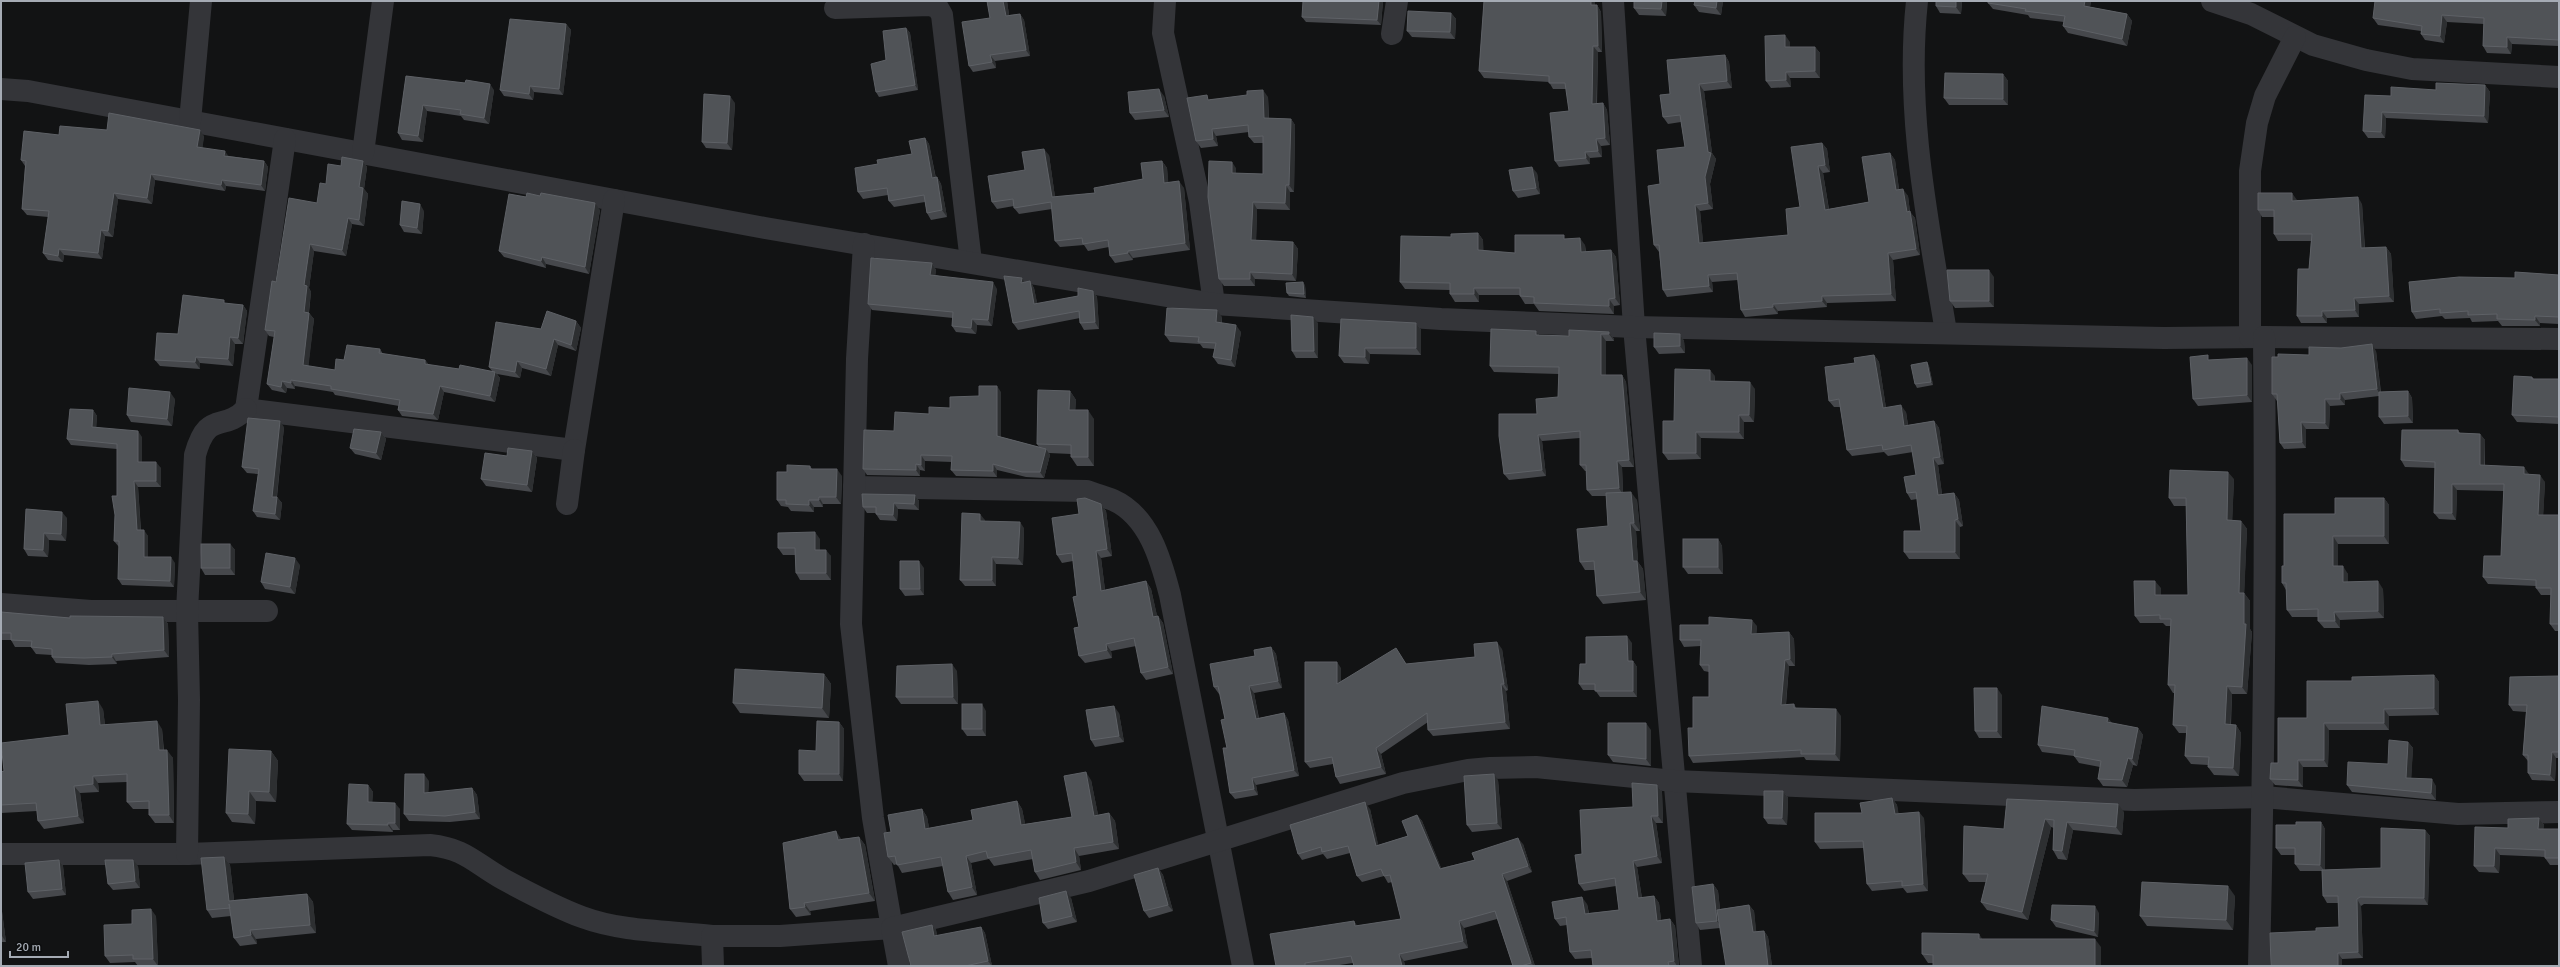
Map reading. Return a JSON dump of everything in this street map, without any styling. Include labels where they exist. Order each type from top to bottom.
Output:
[{"type":"street","points":[[190,121],[201,1]]},
{"type":"street","points":[[364,153],[383,1]]},
{"type":"street","points":[[1165,1],[1163,33],[1200,202],[1214,304]]},
{"type":"street","points":[[1392,34],[1397,1]]},
{"type":"street","points":[[1613,1],[1634,327],[1691,966]]},
{"type":"street","points":[[1917,1],[1915,98],[1918,160],[1946,332]]},
{"type":"street","points":[[2212,1],[2251,14],[2304,41],[2412,69],[2559,77]]},
{"type":"street","points":[[835,8],[930,5],[938,8],[942,15],[971,262]]},
{"type":"street","points":[[2259,966],[2264,797],[2266,570],[2250,171],[2255,136],[2265,96],[2304,41]]},
{"type":"street","points":[[1,89],[28,91],[764,228],[1214,304],[1440,319],[1634,327],[1946,332],[2164,338],[2257,337],[2559,339]]},
{"type":"street","points":[[187,854],[189,700],[187,611],[195,455],[198,444],[207,428],[213,424],[240,415],[246,410],[285,139]]},
{"type":"street","points":[[567,504],[574,450],[614,200]]},
{"type":"street","points":[[864,244],[857,359],[851,624],[873,818],[899,966]]},
{"type":"street","points":[[246,410],[574,450]]},
{"type":"street","points":[[854,487],[1087,491],[1114,501],[1138,520],[1150,537],[1163,567],[1170,595],[1243,966]]},
{"type":"street","points":[[1,604],[90,610],[266,611]]},
{"type":"street","points":[[1,854],[187,854],[430,845],[459,850],[493,872],[584,918],[626,927],[712,936],[780,936],[892,928],[1089,881],[1396,786],[1468,770],[1536,767],[1674,781],[2134,800],[2264,797],[2458,814],[2559,812]]},
{"type":"street","points":[[712,936],[713,966]]},
{"type":"building","points":[[987,1],[1003,1],[1006,16],[1020,14],[1026,50],[990,55],[992,62],[969,66],[962,22],[990,18]]},
{"type":"building","points":[[1303,1],[1379,1],[1377,20],[1302,17]]},
{"type":"building","points":[[1484,1],[1591,1],[1591,5],[1597,5],[1598,46],[1593,46],[1592,104],[1603,103],[1605,138],[1596,139],[1598,151],[1585,152],[1586,158],[1555,161],[1550,113],[1569,111],[1565,83],[1549,83],[1549,76],[1479,71]]},
{"type":"building","points":[[1634,1],[1662,1],[1661,9],[1634,8]]},
{"type":"building","points":[[1695,1],[1717,1],[1716,8],[1694,5]]},
{"type":"building","points":[[1936,1],[1956,1],[1956,7],[1936,6]]},
{"type":"building","points":[[1988,1],[2085,1],[2084,6],[2127,14],[2122,39],[2063,26],[2065,16],[2025,11],[2026,9],[1988,3]]},
{"type":"building","points":[[2375,1],[2559,1],[2559,40],[2507,37],[2507,47],[2483,46],[2484,18],[2442,15],[2440,36],[2421,34],[2422,26],[2373,18]]},
{"type":"building","points":[[1408,11],[1451,13],[1450,32],[1407,31]]},
{"type":"building","points":[[510,19],[566,24],[559,89],[530,86],[529,94],[500,90]]},
{"type":"building","points":[[906,28],[915,85],[876,92],[871,64],[886,60],[883,31]]},
{"type":"building","points":[[1785,35],[1785,47],[1815,47],[1815,71],[1786,72],[1786,80],[1766,81],[1765,36]]},
{"type":"building","points":[[1725,55],[1727,81],[1699,84],[1708,152],[1711,153],[1705,177],[1708,203],[1695,205],[1699,243],[1788,235],[1786,209],[1800,207],[1791,147],[1822,143],[1825,165],[1818,166],[1825,210],[1869,202],[1862,157],[1890,153],[1896,190],[1903,189],[1907,212],[1910,211],[1916,249],[1888,253],[1891,294],[1822,296],[1822,301],[1773,304],[1773,307],[1741,310],[1737,273],[1708,275],[1709,286],[1663,290],[1659,245],[1654,245],[1648,186],[1660,184],[1657,150],[1685,147],[1680,115],[1663,117],[1660,95],[1670,94],[1667,60]]},
{"type":"building","points":[[1945,73],[2003,74],[2003,99],[1944,98]]},
{"type":"building","points":[[406,76],[465,83],[466,80],[490,84],[484,118],[460,114],[461,110],[423,105],[418,136],[398,133]]},
{"type":"building","points":[[2436,83],[2485,85],[2484,116],[2382,112],[2381,132],[2363,131],[2365,95],[2391,96],[2391,87],[2436,90]]},
{"type":"building","points":[[1159,89],[1164,110],[1130,113],[1128,92]]},
{"type":"building","points":[[1263,90],[1264,118],[1291,119],[1289,185],[1286,185],[1285,203],[1253,202],[1251,240],[1293,242],[1292,274],[1250,272],[1250,279],[1219,279],[1208,197],[1209,161],[1232,162],[1232,173],[1263,174],[1263,136],[1249,137],[1248,125],[1212,129],[1213,139],[1196,141],[1187,98],[1207,95],[1208,100],[1247,95],[1247,91]]},
{"type":"building","points":[[704,94],[730,96],[727,143],[702,142]]},
{"type":"building","points":[[109,113],[200,130],[197,147],[225,151],[224,156],[264,161],[261,185],[222,180],[221,185],[151,174],[147,198],[114,193],[108,231],[101,230],[98,253],[59,249],[58,256],[43,253],[49,211],[22,209],[26,161],[21,160],[24,131],[59,135],[60,126],[107,130]]},
{"type":"building","points":[[925,138],[932,178],[937,177],[942,210],[927,213],[924,195],[889,201],[887,188],[858,192],[855,168],[878,164],[877,160],[912,154],[909,141]]},
{"type":"building","points":[[1044,149],[1052,197],[1095,193],[1094,188],[1143,179],[1141,163],[1162,161],[1164,183],[1179,181],[1185,243],[1128,251],[1128,253],[1110,256],[1108,240],[1083,244],[1082,238],[1055,241],[1051,202],[1014,208],[1013,199],[992,202],[988,176],[1025,170],[1022,152]]},
{"type":"building","points":[[342,157],[363,161],[359,187],[363,188],[359,220],[348,218],[342,250],[310,244],[304,285],[307,286],[304,312],[309,313],[303,365],[335,370],[336,359],[344,360],[347,345],[380,349],[379,353],[425,360],[425,364],[459,369],[460,365],[495,372],[490,396],[440,386],[433,414],[398,410],[400,400],[331,389],[331,386],[291,380],[291,383],[282,381],[281,387],[267,384],[275,331],[265,330],[272,281],[276,282],[289,198],[317,203],[320,183],[326,184],[328,164],[341,166]]},
{"type":"building","points":[[1532,167],[1536,188],[1513,191],[1509,170]]},
{"type":"building","points":[[527,193],[540,196],[541,193],[595,203],[585,267],[542,257],[541,261],[499,251],[509,194],[526,197]]},
{"type":"building","points":[[2258,193],[2292,193],[2292,201],[2358,197],[2361,248],[2386,247],[2389,296],[2354,298],[2355,310],[2322,311],[2322,316],[2297,316],[2298,269],[2309,269],[2312,234],[2274,234],[2274,210],[2258,210]]},
{"type":"building","points":[[402,201],[420,204],[417,228],[400,225]]},
{"type":"building","points":[[1478,233],[1478,250],[1515,253],[1515,235],[1564,235],[1564,239],[1580,238],[1581,252],[1611,250],[1615,298],[1609,299],[1609,306],[1534,303],[1534,297],[1520,296],[1520,288],[1474,288],[1474,294],[1450,294],[1450,283],[1400,282],[1401,236],[1451,237],[1451,234]]},
{"type":"building","points":[[871,258],[932,263],[930,275],[993,282],[988,320],[972,319],[971,328],[952,326],[953,312],[868,304]]},
{"type":"building","points":[[1947,270],[1989,270],[1989,301],[1950,301]]},
{"type":"building","points":[[2515,272],[2559,275],[2559,317],[2535,316],[2535,320],[2497,319],[2497,314],[2468,315],[2468,311],[2440,313],[2440,309],[2412,312],[2409,282],[2459,277],[2515,278]]},
{"type":"building","points":[[1004,276],[1022,278],[1021,283],[1030,281],[1034,304],[1078,296],[1078,288],[1093,291],[1095,322],[1080,323],[1079,311],[1013,323]]},
{"type":"building","points":[[1303,282],[1304,294],[1287,293],[1286,283]]},
{"type":"building","points":[[183,295],[224,300],[224,303],[243,305],[238,338],[230,337],[228,359],[196,357],[195,362],[155,360],[157,333],[178,334]]},
{"type":"building","points":[[1167,308],[1217,310],[1216,322],[1236,325],[1231,360],[1213,357],[1216,343],[1198,342],[1199,337],[1165,335]]},
{"type":"building","points":[[547,311],[576,321],[571,345],[554,339],[546,369],[517,361],[515,372],[489,367],[496,322],[541,329]]},
{"type":"building","points":[[1291,315],[1313,317],[1314,351],[1292,351]]},
{"type":"building","points":[[1341,319],[1416,323],[1416,348],[1365,348],[1365,357],[1339,356]]},
{"type":"building","points":[[1491,329],[1536,331],[1536,335],[1569,336],[1569,330],[1609,332],[1609,334],[1601,334],[1601,375],[1622,375],[1629,460],[1617,461],[1619,488],[1587,490],[1586,465],[1580,465],[1580,431],[1538,435],[1542,470],[1504,474],[1499,436],[1499,414],[1537,414],[1536,399],[1558,397],[1559,367],[1490,366]]},
{"type":"building","points":[[1654,333],[1680,334],[1680,346],[1654,347]]},
{"type":"building","points":[[2372,344],[2377,389],[2340,393],[2340,399],[2325,399],[2325,423],[2301,422],[2302,442],[2280,443],[2277,394],[2272,394],[2272,357],[2278,357],[2278,354],[2309,355],[2309,347],[2341,348]]},
{"type":"building","points":[[1874,355],[1883,408],[1901,405],[1904,426],[1934,421],[1940,457],[1933,458],[1938,495],[1954,493],[1958,519],[1955,520],[1955,552],[1904,552],[1904,531],[1921,531],[1916,492],[1907,493],[1904,477],[1916,475],[1911,445],[1883,450],[1882,445],[1847,450],[1839,399],[1829,401],[1825,367],[1855,363],[1854,358]]},
{"type":"building","points":[[2208,355],[2208,360],[2247,358],[2247,395],[2193,399],[2190,357]]},
{"type":"building","points":[[1927,362],[1931,382],[1915,384],[1911,365]]},
{"type":"building","points":[[1675,369],[1710,370],[1710,381],[1750,382],[1749,415],[1739,415],[1739,432],[1696,432],[1696,453],[1663,453],[1663,421],[1674,421]]},
{"type":"building","points":[[2514,376],[2532,377],[2532,379],[2559,379],[2559,417],[2512,415]]},
{"type":"building","points":[[979,386],[997,386],[997,436],[1046,449],[1040,472],[1022,472],[993,464],[993,471],[951,470],[952,456],[921,455],[921,465],[916,464],[916,470],[863,469],[864,430],[894,431],[895,412],[929,414],[929,407],[950,408],[950,397],[979,396]]},
{"type":"building","points":[[129,388],[170,392],[167,419],[127,415]]},
{"type":"building","points":[[1038,390],[1070,391],[1069,410],[1088,410],[1088,457],[1071,457],[1071,445],[1037,444]]},
{"type":"building","points":[[2408,391],[2408,416],[2379,417],[2379,392]]},
{"type":"building","points":[[70,409],[93,410],[92,427],[138,431],[138,462],[156,462],[156,481],[134,481],[137,530],[144,530],[144,557],[171,557],[170,581],[118,579],[119,541],[114,541],[115,515],[112,496],[117,496],[117,444],[67,439]]},
{"type":"building","points":[[248,418],[280,421],[272,497],[277,497],[275,514],[253,511],[259,469],[242,467]]},
{"type":"building","points":[[354,429],[381,432],[376,453],[350,448]]},
{"type":"building","points":[[2402,430],[2458,430],[2458,433],[2480,434],[2480,465],[2524,467],[2524,474],[2540,475],[2538,515],[2559,515],[2559,624],[2550,624],[2551,588],[2536,588],[2536,580],[2483,577],[2484,556],[2501,556],[2504,484],[2452,484],[2452,513],[2434,513],[2435,462],[2401,460]]},
{"type":"building","points":[[508,448],[532,451],[527,485],[481,479],[485,453],[507,456]]},
{"type":"building","points":[[787,465],[810,466],[810,469],[837,469],[836,497],[819,497],[819,500],[809,500],[809,505],[786,504],[786,500],[777,500],[777,472],[787,472]]},
{"type":"building","points":[[2170,470],[2228,472],[2227,520],[2241,521],[2239,593],[2244,593],[2244,624],[2246,624],[2242,687],[2227,686],[2225,724],[2236,725],[2233,768],[2208,767],[2209,757],[2185,756],[2187,726],[2173,725],[2175,685],[2168,685],[2171,619],[2160,619],[2160,615],[2135,616],[2134,581],[2155,581],[2155,595],[2188,595],[2186,498],[2169,498]]},
{"type":"building","points":[[1631,492],[1634,523],[1630,523],[1633,561],[1637,561],[1640,592],[1597,596],[1594,561],[1580,562],[1577,529],[1608,526],[1606,493]]},
{"type":"building","points":[[862,494],[915,495],[914,504],[894,503],[893,515],[876,514],[876,507],[863,507]]},
{"type":"building","points":[[1085,498],[1101,504],[1107,549],[1096,551],[1101,591],[1146,581],[1153,617],[1158,616],[1168,667],[1141,673],[1134,638],[1106,644],[1107,650],[1079,656],[1074,628],[1079,627],[1073,597],[1077,596],[1072,553],[1057,555],[1052,518],[1079,514],[1077,499]]},
{"type":"building","points":[[2335,498],[2384,498],[2384,536],[2333,536],[2333,566],[2343,566],[2343,582],[2378,581],[2378,611],[2334,612],[2335,621],[2318,621],[2318,609],[2287,610],[2286,583],[2282,583],[2282,566],[2284,566],[2284,514],[2335,514]]},
{"type":"building","points":[[26,509],[62,512],[61,534],[44,533],[43,550],[24,549]]},
{"type":"building","points":[[962,513],[980,514],[980,521],[1020,522],[1018,558],[992,557],[992,580],[960,580]]},
{"type":"building","points":[[815,532],[815,550],[826,550],[826,573],[796,573],[795,548],[778,548],[778,533]]},
{"type":"building","points":[[1683,539],[1718,539],[1718,567],[1683,567]]},
{"type":"building","points":[[201,544],[230,544],[230,568],[201,568]]},
{"type":"building","points":[[266,553],[295,558],[290,587],[261,582]]},
{"type":"building","points":[[900,561],[919,561],[920,589],[900,589]]},
{"type":"building","points":[[1,612],[70,618],[70,616],[163,617],[164,650],[112,654],[112,657],[52,657],[52,649],[31,647],[32,641],[11,640],[11,633],[1,633]]},
{"type":"building","points":[[1709,617],[1752,620],[1751,634],[1789,632],[1790,659],[1785,660],[1781,705],[1794,704],[1794,708],[1836,709],[1835,754],[1801,754],[1801,750],[1689,756],[1688,728],[1693,728],[1693,697],[1709,697],[1709,665],[1700,665],[1701,640],[1680,640],[1680,625],[1709,625]]},
{"type":"building","points":[[1627,636],[1628,661],[1633,661],[1633,691],[1595,691],[1595,684],[1579,684],[1580,664],[1586,664],[1586,637]]},
{"type":"building","points":[[1497,642],[1504,684],[1501,684],[1505,722],[1428,730],[1427,713],[1376,748],[1381,767],[1336,777],[1332,757],[1305,762],[1305,662],[1337,662],[1337,684],[1396,648],[1406,664],[1475,657],[1474,644]]},
{"type":"building","points":[[1271,647],[1278,681],[1249,686],[1256,719],[1284,713],[1294,770],[1252,778],[1254,789],[1230,793],[1223,748],[1227,748],[1221,720],[1225,719],[1218,686],[1214,687],[1210,664],[1255,656],[1254,650]]},
{"type":"building","points":[[952,664],[953,697],[896,697],[897,666]]},
{"type":"building","points":[[735,669],[824,674],[822,708],[733,703]]},
{"type":"building","points":[[2434,675],[2434,708],[2384,709],[2384,723],[2324,723],[2324,760],[2298,760],[2298,780],[2270,779],[2271,763],[2278,763],[2278,718],[2307,718],[2307,681],[2352,681],[2352,677]]},
{"type":"building","points":[[2559,676],[2559,752],[2552,752],[2550,775],[2528,773],[2528,755],[2523,755],[2527,705],[2509,705],[2510,677]]},
{"type":"building","points":[[1974,688],[1997,688],[1997,731],[1975,731]]},
{"type":"building","points":[[98,701],[100,725],[157,721],[159,750],[167,750],[169,815],[149,815],[149,801],[127,802],[127,774],[93,776],[93,784],[74,786],[78,816],[38,821],[36,803],[1,805],[1,772],[4,771],[1,743],[69,735],[66,704]]},
{"type":"building","points":[[962,704],[982,704],[982,729],[962,729]]},
{"type":"building","points":[[1114,706],[1119,736],[1091,740],[1086,710]]},
{"type":"building","points":[[2042,706],[2108,718],[2107,722],[2138,728],[2132,759],[2128,758],[2122,780],[2098,779],[2101,761],[2074,756],[2075,750],[2038,745]]},
{"type":"building","points":[[817,721],[839,722],[839,774],[799,774],[799,750],[816,751]]},
{"type":"building","points":[[1608,723],[1646,723],[1646,759],[1608,755]]},
{"type":"building","points":[[2389,740],[2408,742],[2406,778],[2432,779],[2431,793],[2347,785],[2348,762],[2388,764]]},
{"type":"building","points":[[229,749],[271,751],[269,792],[249,791],[248,814],[226,813]]},
{"type":"building","points":[[1086,772],[1094,816],[1109,813],[1113,842],[1074,848],[1076,862],[1035,872],[1031,850],[988,858],[986,851],[966,856],[972,887],[948,892],[941,857],[897,865],[895,856],[888,857],[884,833],[891,832],[888,815],[922,809],[925,829],[973,820],[971,810],[1017,801],[1021,825],[1072,817],[1064,776]]},
{"type":"building","points":[[405,774],[424,774],[424,793],[472,788],[475,812],[445,816],[404,814]]},
{"type":"building","points":[[1494,774],[1497,823],[1467,825],[1464,776]]},
{"type":"building","points":[[1632,783],[1657,785],[1658,816],[1651,816],[1657,856],[1633,861],[1638,898],[1654,896],[1657,921],[1670,919],[1674,961],[1668,962],[1669,966],[1593,966],[1591,950],[1570,952],[1566,917],[1555,919],[1552,902],[1582,897],[1585,914],[1619,910],[1615,878],[1579,884],[1575,855],[1582,854],[1580,810],[1633,807]]},
{"type":"building","points":[[349,784],[368,785],[368,802],[395,803],[395,823],[388,823],[388,825],[347,824]]},
{"type":"building","points":[[1764,791],[1783,791],[1782,818],[1764,818]]},
{"type":"building","points":[[1892,798],[1895,814],[1919,812],[1923,884],[1902,886],[1902,881],[1867,884],[1863,841],[1815,842],[1815,813],[1862,813],[1860,803]]},
{"type":"building","points":[[2007,799],[2118,804],[2116,827],[2067,822],[2062,851],[2053,850],[2054,820],[2045,819],[2022,912],[1981,902],[1988,874],[1963,874],[1964,826],[2004,829]]},
{"type":"building","points":[[1365,802],[1376,846],[1408,836],[1402,821],[1417,815],[1440,869],[1475,860],[1472,853],[1518,838],[1528,866],[1502,874],[1531,963],[1521,966],[1513,966],[1495,911],[1459,921],[1463,941],[1399,954],[1402,966],[1354,966],[1351,956],[1305,963],[1305,966],[1276,966],[1270,934],[1354,921],[1355,926],[1401,919],[1390,875],[1384,876],[1381,869],[1357,876],[1348,846],[1322,852],[1321,847],[1298,854],[1290,825]]},
{"type":"building","points":[[2539,818],[2538,829],[2559,829],[2559,858],[2545,858],[2545,850],[2495,848],[2494,866],[2474,866],[2475,827],[2508,828],[2508,819]]},
{"type":"building","points":[[2296,822],[2321,822],[2320,865],[2295,864],[2295,848],[2276,848],[2276,825],[2296,825]]},
{"type":"building","points":[[2381,828],[2425,830],[2424,898],[2360,897],[2357,899],[2358,952],[2338,953],[2338,966],[2271,966],[2270,933],[2316,931],[2316,928],[2339,927],[2338,896],[2323,896],[2322,870],[2381,868]]},
{"type":"building","points":[[836,831],[838,840],[859,837],[869,893],[804,903],[805,907],[790,909],[783,843]]},
{"type":"building","points":[[224,857],[229,901],[307,894],[310,925],[250,930],[251,935],[234,938],[230,908],[207,910],[201,858]]},
{"type":"building","points":[[59,860],[62,889],[28,892],[25,863]]},
{"type":"building","points":[[105,860],[133,860],[135,881],[108,884]]},
{"type":"building","points":[[1158,868],[1168,905],[1144,911],[1134,875]]},
{"type":"building","points":[[2142,882],[2228,886],[2226,920],[2140,916]]},
{"type":"building","points":[[1713,884],[1717,921],[1696,923],[1692,887]]},
{"type":"building","points":[[1066,891],[1072,916],[1043,923],[1039,898]]},
{"type":"building","points":[[1749,905],[1753,932],[1764,931],[1768,966],[1726,966],[1717,910]]},
{"type":"building","points":[[2052,905],[2095,906],[2094,931],[2051,920]]},
{"type":"building","points":[[151,909],[153,959],[133,959],[133,955],[105,956],[104,925],[132,924],[132,910]]},
{"type":"building","points":[[932,925],[934,936],[981,927],[988,961],[965,966],[911,966],[902,932]]},
{"type":"building","points":[[1922,933],[1979,934],[1979,939],[2095,939],[2095,966],[1933,966],[1933,955],[1922,954]]}]
